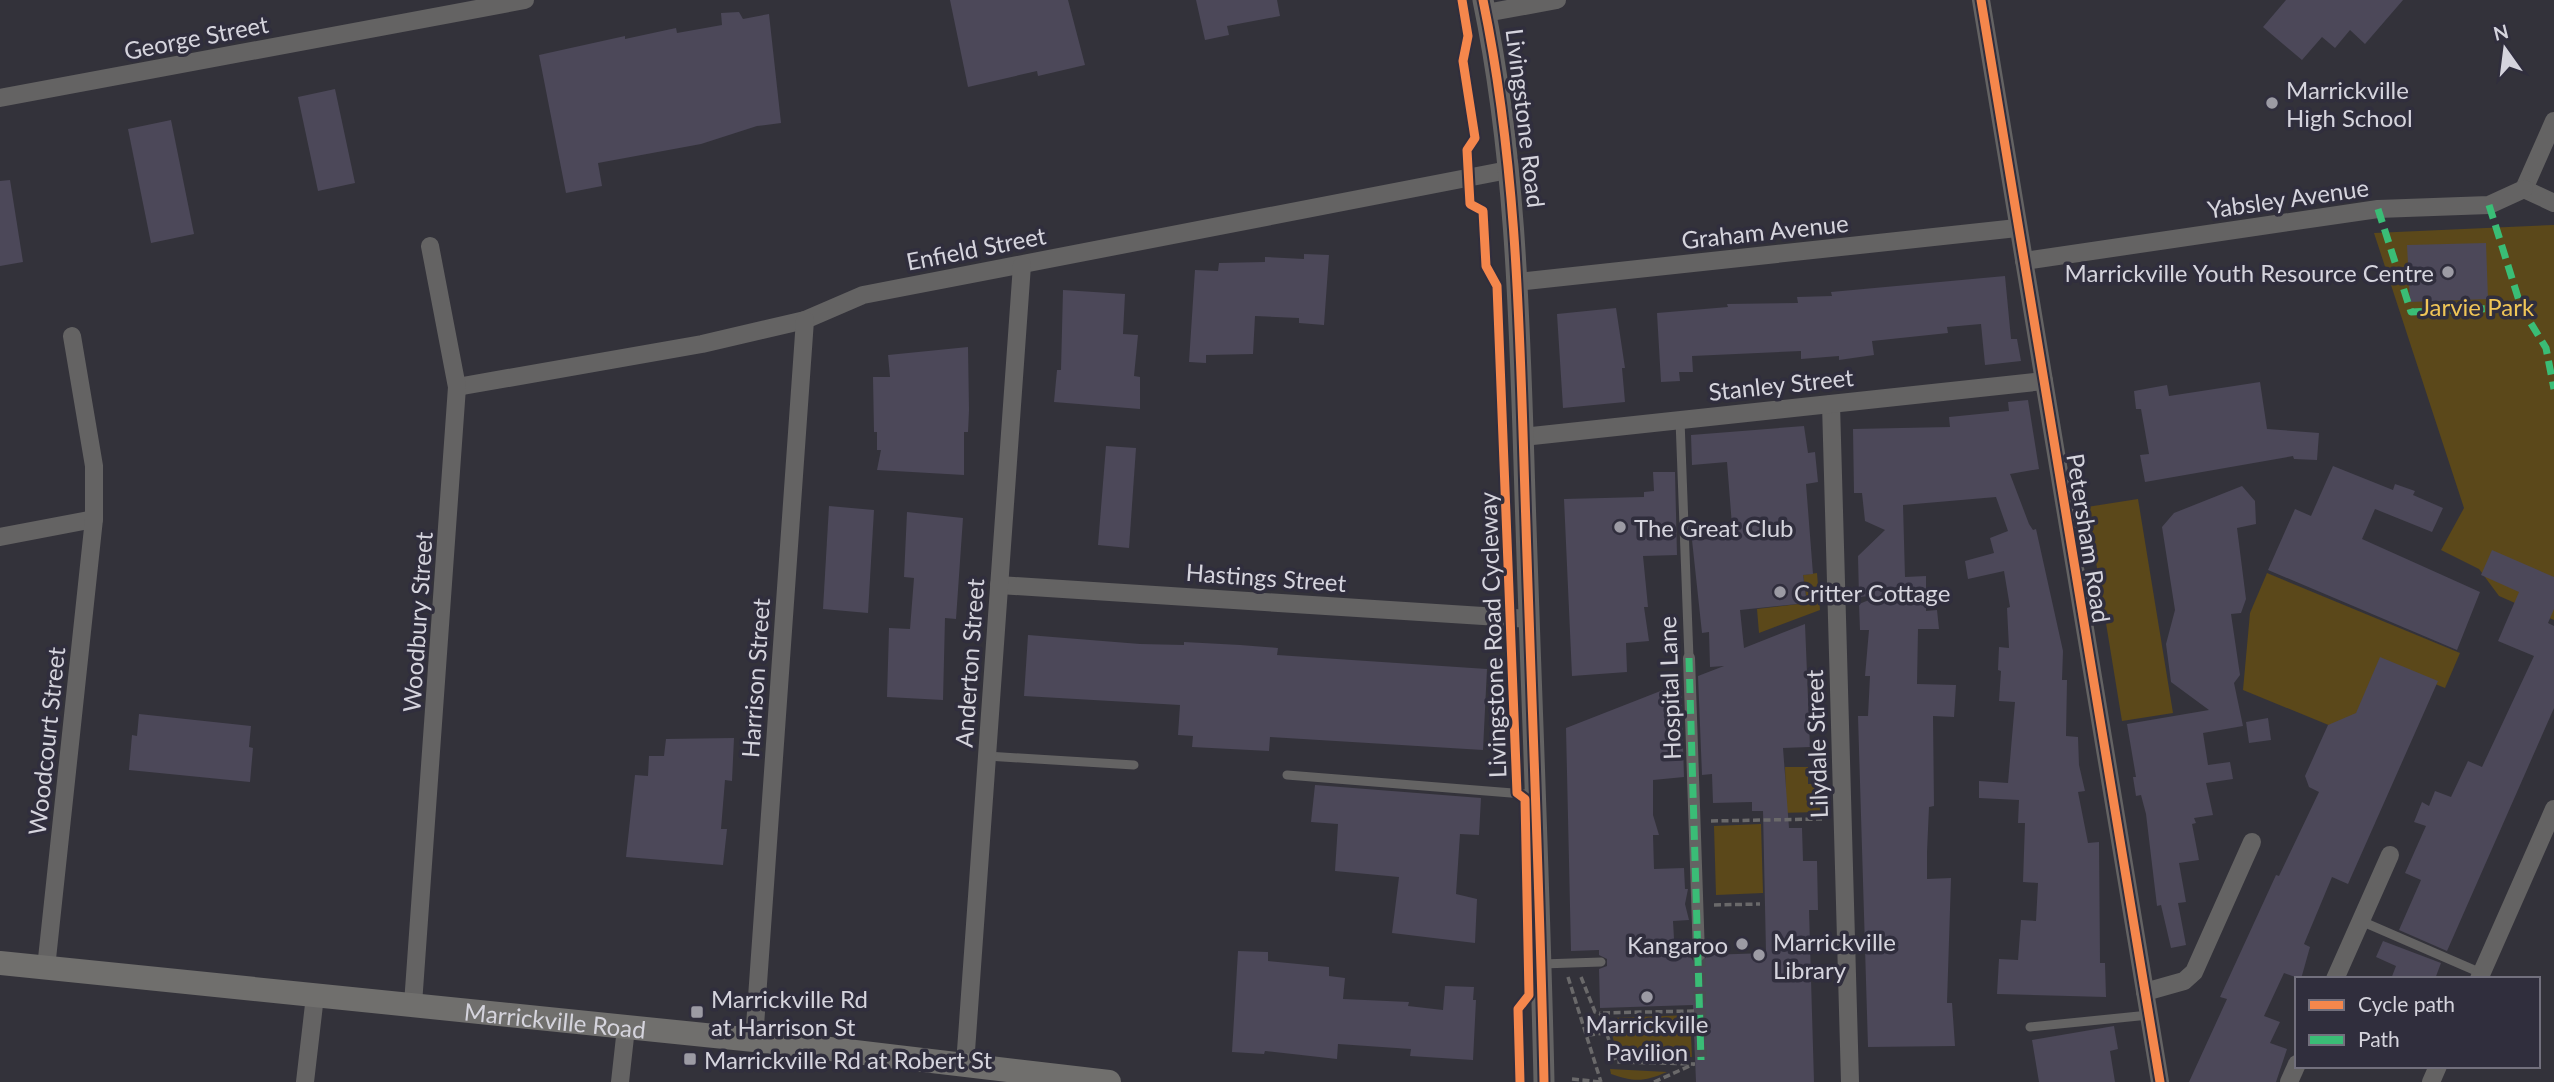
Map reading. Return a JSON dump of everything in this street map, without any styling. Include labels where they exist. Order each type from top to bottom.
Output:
[{"type":"main road","name":"Marrickville Road","points":[[0,963],[754,1040],[1109,1082]]},
{"type":"street","name":"George Street","points":[[0,98],[525,0]]},
{"type":"street","points":[[1484,7],[1557,0]]},
{"type":"street","name":"Petersham Road","points":[[1981,0],[2160,1082]]},
{"type":"street","name":"Livingstone Road","points":[[1484,7],[1508,170],[1517,282],[1537,794],[1544,1082]]},
{"type":"street","points":[[2554,121],[2524,189],[2554,203]]},
{"type":"street","name":"Enfield Street","points":[[457,387],[702,344],[805,320],[863,295],[1508,170]]},
{"type":"street","name":"Yabsley Avenue","points":[[2024,261],[2378,209],[2489,205],[2524,189]]},
{"type":"street","name":"Graham Avenue","points":[[1517,282],[2017,228]]},
{"type":"street","name":"Woodbury Street","points":[[413,1004],[457,387],[430,246]]},
{"type":"street","name":"Anderton Street","points":[[965,1065],[1022,265]]},
{"type":"street","name":"Harrison Street","points":[[754,1040],[805,320]]},
{"type":"street","name":"Woodcourt Street","points":[[46,968],[94,519],[94,466],[72,336]]},
{"type":"street","name":"Stanley Street","points":[[1523,437],[2044,381]]},
{"type":"street","name":"Lilydale Street","points":[[1830,404],[1850,1082]]},
{"type":"street","points":[[0,537],[94,519]]},
{"type":"street","name":"Hastings Street","points":[[999,585],[1529,619]]},
{"type":"street","name":"Hospital Lane","points":[[1689,658],[1699,955]]},
{"type":"street","points":[[2480,976],[2554,809]]},
{"type":"street","points":[[2145,992],[2175,985],[2194,972],[2252,842]]},
{"type":"street","points":[[2336,977],[2390,855]]},
{"type":"street","points":[[305,1082],[315,996]]},
{"type":"street","points":[[620,1082],[626,1028]]},
{"type":"lane","name":"Hospital Lane","points":[[1680,420],[1689,658]]},
{"type":"lane","points":[[987,756],[1134,765]]},
{"type":"lane","points":[[1287,775],[1537,794]]},
{"type":"lane","points":[[2361,921],[2480,976]]},
{"type":"lane","points":[[1542,964],[1601,962]]},
{"type":"lane","points":[[2029,1027],[2149,1015]]},
{"type":"path","points":[[1695,821],[1842,818]]},
{"type":"path","points":[[1698,906],[1760,904]]},
{"type":"path","points":[[1580,963],[1580,975],[1595,1012],[1694,1011]]},
{"type":"path","points":[[1567,975],[1601,1082],[1572,1079]]},
{"type":"path","points":[[1600,1013],[1616,1062],[1695,1064],[1654,1082]]},
{"type":"path","points":[[1588,1035],[1607,1033]]},
{"type":"green space","name":"Jarvie Park","points":[[2554,225],[2554,620],[2499,596],[2479,569],[2441,550],[2464,508],[2374,233]]},
{"type":"green space","points":[[2138,499],[2173,713],[2122,721],[2087,507]]},
{"type":"green space","points":[[1817,573],[1820,610],[1759,633],[1757,609],[1807,603],[1803,575]]},
{"type":"green space","points":[[2267,573],[2460,653],[2445,688],[2379,661],[2348,733],[2243,690],[2250,613]]},
{"type":"green space","points":[[1785,767],[1808,767],[1808,784],[1819,784],[1820,812],[1776,813],[1786,799]]},
{"type":"green space","points":[[1761,824],[1763,893],[1716,895],[1714,826]]},
{"type":"green space","points":[[1690,1015],[1692,1057],[1618,1056],[1609,1024],[1612,1018]]},
{"type":"green space","points":[[1610,1069],[1667,1072],[1652,1078],[1633,1080],[1611,1074]]},
{"type":"building","points":[[950,0],[1068,0],[1085,65],[1038,76],[1037,71],[968,87]]},
{"type":"building","points":[[1196,0],[1277,0],[1280,16],[1227,26],[1229,35],[1205,40]]},
{"type":"building","points":[[2286,0],[2403,0],[2365,44],[2350,30],[2335,48],[2322,37],[2302,60],[2263,27]]},
{"type":"building","points":[[739,12],[743,19],[769,14],[781,123],[757,126],[701,144],[598,163],[602,186],[566,193],[539,55],[625,36],[625,39],[676,28],[677,33],[722,25],[721,13]]},
{"type":"building","points":[[335,89],[355,183],[318,191],[298,97]]},
{"type":"building","points":[[171,120],[194,234],[151,243],[128,129]]},
{"type":"building","points":[[10,180],[23,262],[0,266],[0,181]]},
{"type":"building","name":"Marrickville Youth Resource Centre","points":[[2486,243],[2488,299],[2410,302],[2407,245]]},
{"type":"building","points":[[1304,254],[1329,255],[1324,325],[1299,323],[1299,318],[1255,316],[1253,354],[1206,355],[1206,363],[1189,362],[1195,270],[1218,271],[1219,263],[1265,262],[1265,257],[1304,259]]},
{"type":"building","points":[[2005,276],[2011,339],[2017,339],[2021,361],[1985,365],[1981,324],[1947,327],[1948,333],[1872,341],[1874,355],[1839,360],[1839,356],[1801,359],[1801,351],[1692,356],[1693,372],[1679,372],[1680,381],[1661,382],[1657,313],[1728,307],[1727,304],[1798,303],[1797,297],[1832,296],[1831,292]]},
{"type":"building","points":[[1063,290],[1125,294],[1123,334],[1138,335],[1134,376],[1140,377],[1140,409],[1054,402],[1057,370],[1061,370]]},
{"type":"building","points":[[1616,308],[1625,368],[1622,368],[1625,402],[1563,408],[1557,314]]},
{"type":"building","points":[[968,347],[969,410],[968,432],[964,432],[964,475],[877,470],[881,450],[877,450],[877,432],[874,432],[873,377],[890,377],[888,355]]},
{"type":"building","points":[[2260,382],[2267,429],[2319,433],[2317,460],[2294,459],[2293,456],[2145,482],[2140,455],[2149,454],[2141,409],[2136,409],[2134,391],[2167,385],[2169,396]]},
{"type":"building","points":[[2028,400],[2039,469],[2010,474],[2029,524],[2033,530],[2036,529],[2063,651],[2062,680],[2067,680],[2066,736],[2078,737],[2079,765],[2085,791],[2078,792],[2088,843],[2099,842],[2100,963],[2105,963],[2106,997],[1997,994],[1999,959],[2018,960],[2021,920],[2036,921],[2038,883],[2023,882],[2025,823],[2018,823],[2019,800],[1979,798],[1979,781],[2008,783],[2015,702],[1999,701],[2001,671],[1998,670],[1999,647],[2009,648],[2007,608],[2010,607],[2004,571],[1968,579],[1965,561],[1994,553],[1990,538],[2008,531],[1996,497],[1903,505],[1905,577],[1926,576],[1926,611],[1937,610],[1939,629],[1918,629],[1917,684],[1956,685],[1954,717],[1933,716],[1934,806],[1929,807],[1927,852],[1927,879],[1951,878],[1947,1003],[1952,1003],[1955,1046],[1868,1047],[1858,716],[1868,716],[1870,676],[1865,676],[1869,630],[1860,630],[1859,604],[1869,600],[1869,596],[1859,597],[1858,556],[1885,530],[1865,521],[1862,493],[1854,493],[1853,429],[1950,427],[1949,417],[2009,411],[2008,402]]},
{"type":"building","points":[[1804,426],[1808,453],[1815,452],[1818,482],[1806,484],[1813,574],[1803,575],[1807,603],[1740,610],[1744,648],[1805,624],[1810,747],[1783,748],[1789,828],[1802,828],[1803,861],[1817,861],[1818,910],[1809,910],[1814,1082],[1696,1082],[1693,1005],[1600,1008],[1599,969],[1607,966],[1607,959],[1599,955],[1599,950],[1571,951],[1566,728],[1681,683],[1684,777],[1653,780],[1653,815],[1659,835],[1653,835],[1654,869],[1684,868],[1685,889],[1688,889],[1685,904],[1689,920],[1673,921],[1675,956],[1690,956],[1694,962],[1700,964],[1708,955],[1766,953],[1763,811],[1752,811],[1752,802],[1713,803],[1712,774],[1702,775],[1698,676],[1724,666],[1710,667],[1709,632],[1702,633],[1692,540],[1733,538],[1727,462],[1692,465],[1691,435]]},
{"type":"building","points":[[1106,446],[1136,448],[1129,548],[1098,545]]},
{"type":"building","points":[[2333,466],[2393,490],[2395,484],[2415,491],[2413,495],[2443,508],[2432,532],[2375,509],[2362,539],[2480,592],[2457,650],[2268,570],[2295,509],[2311,516]]},
{"type":"building","points":[[1653,472],[1675,472],[1677,555],[1643,556],[1648,607],[1644,607],[1649,641],[1626,643],[1627,672],[1572,676],[1564,499],[1644,497],[1644,492],[1654,491]]},
{"type":"building","points":[[2242,486],[2255,501],[2256,524],[2237,528],[2246,599],[2241,613],[2231,614],[2240,675],[2234,683],[2243,726],[2203,733],[2208,765],[2230,762],[2233,779],[2206,783],[2213,815],[2194,818],[2196,823],[2192,824],[2199,860],[2179,863],[2186,902],[2178,903],[2186,945],[2171,948],[2161,905],[2157,906],[2146,814],[2141,795],[2136,796],[2133,777],[2136,777],[2127,724],[2209,710],[2171,682],[2166,644],[2175,610],[2162,527],[2174,513]]},
{"type":"building","points":[[829,506],[874,510],[868,613],[823,609]]},
{"type":"building","points":[[907,512],[963,518],[956,619],[945,618],[943,700],[887,697],[889,628],[910,629],[914,578],[904,577]]},
{"type":"building","points":[[2492,550],[2554,577],[2554,609],[2548,623],[2554,626],[2554,708],[2447,951],[2399,930],[2421,880],[2405,873],[2426,826],[2414,822],[2422,802],[2429,806],[2435,791],[2451,797],[2468,761],[2482,767],[2534,656],[2498,641],[2519,592],[2481,575]]},
{"type":"building","points":[[1028,635],[1140,644],[1184,645],[1184,642],[1240,645],[1278,648],[1277,655],[1487,669],[1483,750],[1270,737],[1269,751],[1192,747],[1193,736],[1178,735],[1180,705],[1024,696]]},
{"type":"building","points":[[2380,657],[2438,681],[2348,884],[2332,877],[2304,944],[2310,947],[2302,977],[2284,973],[2264,1016],[2280,1022],[2270,1043],[2287,1049],[2276,1082],[2189,1082],[2227,999],[2220,997],[2276,875],[2279,876],[2319,792],[2309,787],[2305,776],[2328,725],[2356,713]]},
{"type":"building","points":[[139,714],[251,726],[249,747],[253,748],[250,782],[129,770],[132,735],[137,736]]},
{"type":"building","points":[[2268,718],[2271,740],[2249,743],[2246,722]]},
{"type":"building","points":[[734,738],[732,781],[725,780],[721,829],[727,829],[723,865],[626,857],[635,775],[648,776],[649,756],[664,756],[666,739]]},
{"type":"building","points":[[1315,785],[1481,798],[1479,835],[1460,834],[1456,894],[1477,899],[1475,943],[1392,933],[1399,877],[1335,871],[1338,824],[1311,822]]},
{"type":"building","points":[[2383,941],[2441,963],[2436,977],[2392,977],[2396,966],[2376,957]]},
{"type":"building","points":[[1238,951],[1268,952],[1268,961],[1329,967],[1329,976],[1345,978],[1343,999],[1409,1002],[1408,1006],[1443,1010],[1445,986],[1474,987],[1473,1000],[1476,1000],[1473,1060],[1410,1056],[1411,1049],[1338,1044],[1337,1059],[1265,1051],[1264,1054],[1232,1052]]},
{"type":"building","points":[[2114,1026],[2118,1049],[2110,1051],[2115,1082],[2039,1082],[2032,1040]]},
{"type":"tunnel","points":[[1699,955],[1701,1060]]},
{"type":"marked path","points":[[2489,205],[2521,307],[2546,348],[2554,389]]},
{"type":"marked path","points":[[2378,209],[2411,312],[2521,307]]},
{"type":"marked path","points":[[1689,658],[1701,1060]]},
{"type":"cycle path","name":"Livingstone Road Cycleway","points":[[1462,0],[1468,36],[1463,61],[1475,138],[1467,150],[1470,204],[1483,211],[1486,266],[1497,286],[1517,793],[1525,799],[1529,995],[1518,1009],[1520,1082]]},
{"type":"cycle path","points":[[1483,0],[1504,131],[1516,262],[1544,1082]]},
{"type":"cycle path","points":[[1981,0],[2160,1082]]},
{"type":"place","name":"Marrickville High School","points":[[2272,103]]},
{"type":"place","name":"Marrickville Youth Resource Centre","points":[[2448,272]]},
{"type":"place","name":"The Great Club","points":[[1620,527]]},
{"type":"place","name":"Critter Cottage","points":[[1780,592]]},
{"type":"place","name":"Kangaroo","points":[[1742,944]]},
{"type":"place","name":"Marrickville Library","points":[[1759,955]]},
{"type":"place","name":"Marrickville Pavilion","points":[[1647,997]]},
{"type":"place","name":"Marrickville Rd at Harrison St","points":[[697,1012]]},
{"type":"place","name":"Marrickville Rd at Robert St","points":[[690,1059]]}]
